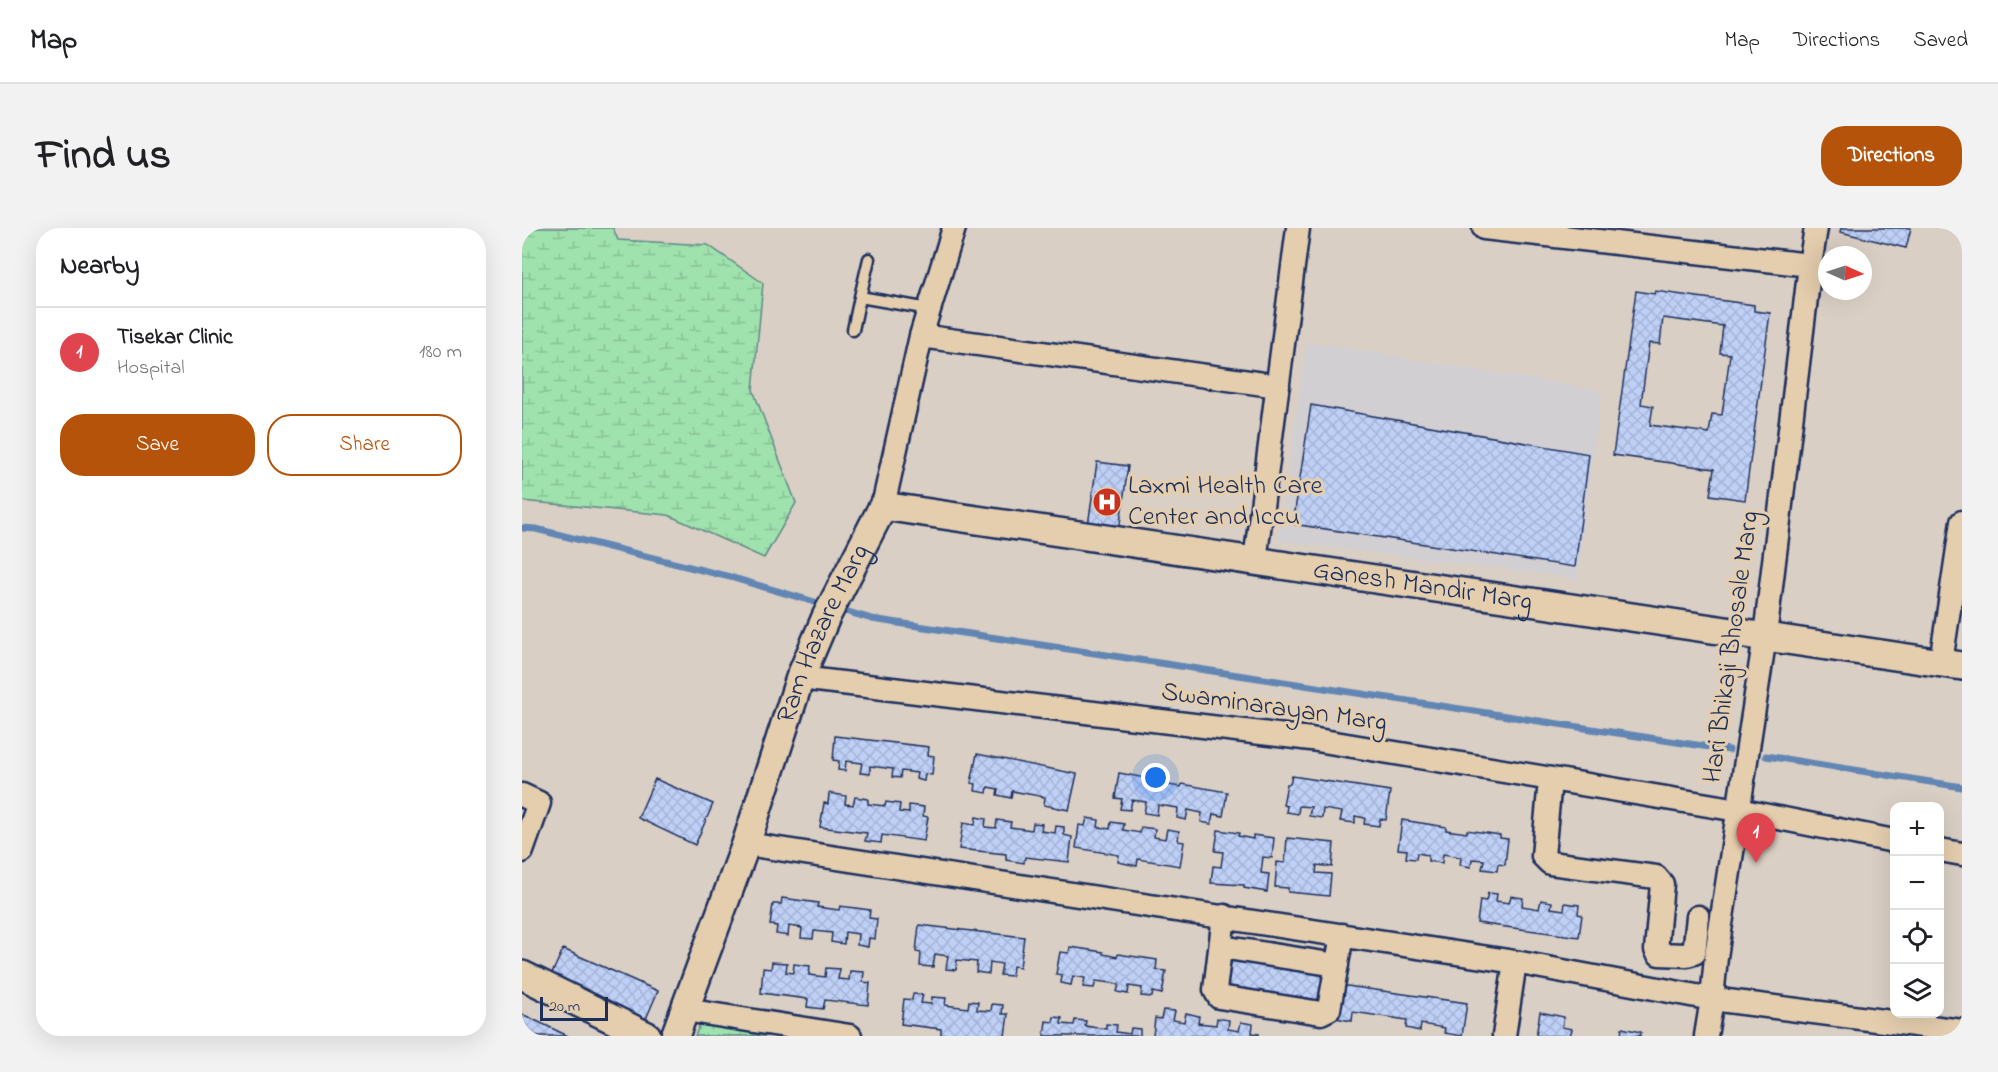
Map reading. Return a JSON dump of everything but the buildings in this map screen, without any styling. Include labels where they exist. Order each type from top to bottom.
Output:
[{"type":"street","name":"Ram Hazare Marg","points":[[675,1036],[746,844],[800,678],[826,617],[883,506],[921,336],[954,228]]},
{"type":"street","points":[[1255,561],[1298,228]]},
{"type":"street","points":[[1484,228],[1810,265]]},
{"type":"street","name":"Hari Bhikaji Bhosale Marg","points":[[1706,1036],[1765,636],[1816,228]]},
{"type":"street","points":[[921,336],[1278,386]]},
{"type":"street","name":"Ganesh Mandir Marg","points":[[883,506],[1951,664]]},
{"type":"street","points":[[1951,664],[1962,522]]},
{"type":"street","name":"Swaminarayan Marg","points":[[800,678],[1311,739],[1738,810],[1890,840]]},
{"type":"street","points":[[1550,780],[1543,856],[1550,863],[1656,877],[1662,884],[1656,950],[1659,954],[1687,956],[1694,953],[1698,917]]},
{"type":"street","points":[[522,795],[539,803],[522,851]]},
{"type":"street","points":[[746,844],[1515,962],[1712,999],[1962,1031]]},
{"type":"street","points":[[1944,851],[1962,854]]},
{"type":"street","points":[[1232,917],[1228,948],[1215,990],[1220,997],[1321,1013],[1329,1009],[1327,964],[1331,933]]},
{"type":"street","points":[[1695,940],[1718,943]]},
{"type":"street","points":[[1228,948],[1327,964]]},
{"type":"street","points":[[1504,1036],[1515,962]]},
{"type":"street","points":[[522,975],[647,1036]]},
{"type":"street","points":[[686,1010],[850,1036]]},
{"type":"lane","points":[[853,330],[869,259]]},
{"type":"lane","points":[[860,297],[929,309]]},
{"type":"shaded area","points":[[1307,341],[1602,391],[1578,579],[1278,541]]},
{"type":"green space","points":[[522,228],[613,228],[618,240],[708,245],[763,283],[753,390],[796,503],[764,558],[668,515],[522,501]]},
{"type":"green space","points":[[703,1016],[826,1036],[695,1036]]},
{"type":"waterway","points":[[522,528],[536,529],[730,577],[825,605]]},
{"type":"waterway","points":[[838,609],[872,619],[1729,750]]},
{"type":"waterway","points":[[1766,756],[1962,787]]},
{"type":"place","name":"Laxmi Health Care Center and Iccu","points":[[1107,502]]},
{"type":"place","name":"Tisekar Clinic","points":[[1756,863]]}]
